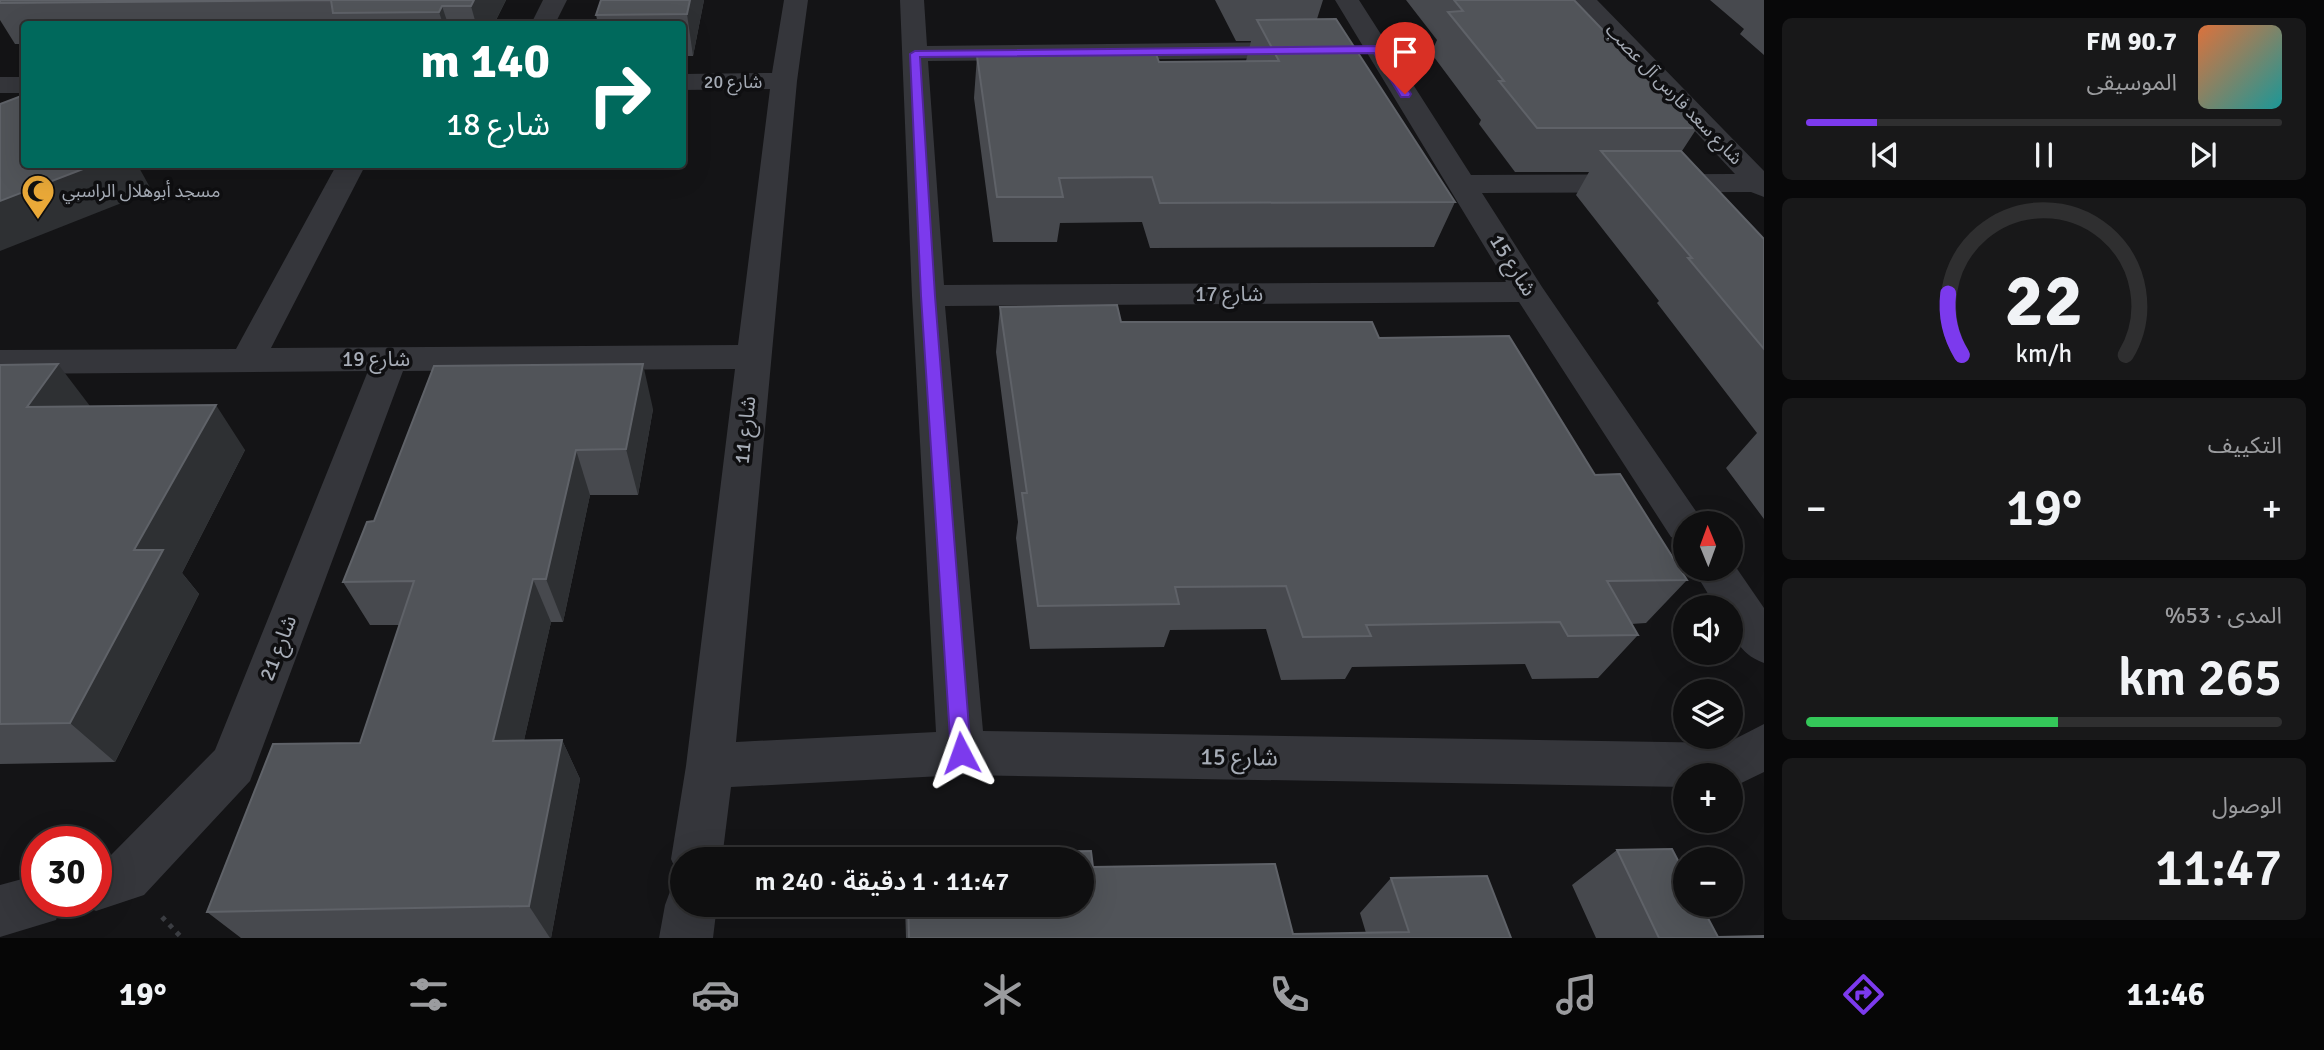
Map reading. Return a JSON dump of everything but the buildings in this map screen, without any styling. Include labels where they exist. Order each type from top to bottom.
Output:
[{"type":"street","points":[[544,21],[555,0]]},
{"type":"street","name":"شارع 11","points":[[699,847],[710,766],[784,81],[796,0]]},
{"type":"street","points":[[912,0],[928,296],[961,753]]},
{"type":"street","name":"شارع 15","points":[[1347,0],[1364,50],[1462,184],[1529,292],[1675,511]]},
{"type":"street","name":"شارع سعد فارس آل عصب","points":[[1584,0],[1762,185]]},
{"type":"street","points":[[915,54],[1323,50]]},
{"type":"street","name":"شارع 20","points":[[686,82],[784,81]]},
{"type":"street","points":[[0,85],[21,85]]},
{"type":"street","points":[[247,360],[350,168]]},
{"type":"street","points":[[1462,184],[1762,185]]},
{"type":"street","name":"شارع 17","points":[[928,296],[1529,292]]},
{"type":"street","name":"شارع 19","points":[[0,362],[753,357]]},
{"type":"street","name":"شارع 21","points":[[112,881],[126,877],[233,765],[390,359]]},
{"type":"street","points":[[1722,581],[1764,644]]},
{"type":"street","name":"شارع 15","points":[[710,766],[961,753],[1734,765],[1764,746]]},
{"type":"street","points":[[0,911],[21,905]]},
{"type":"street","points":[[686,938],[689,917]]},
{"type":"place","name":"مسجد أبوهلال الراسبي","points":[[38,221]]},
{"type":"route","points":[[961,753],[928,296],[915,54],[1377,50],[1405,94]]}]
